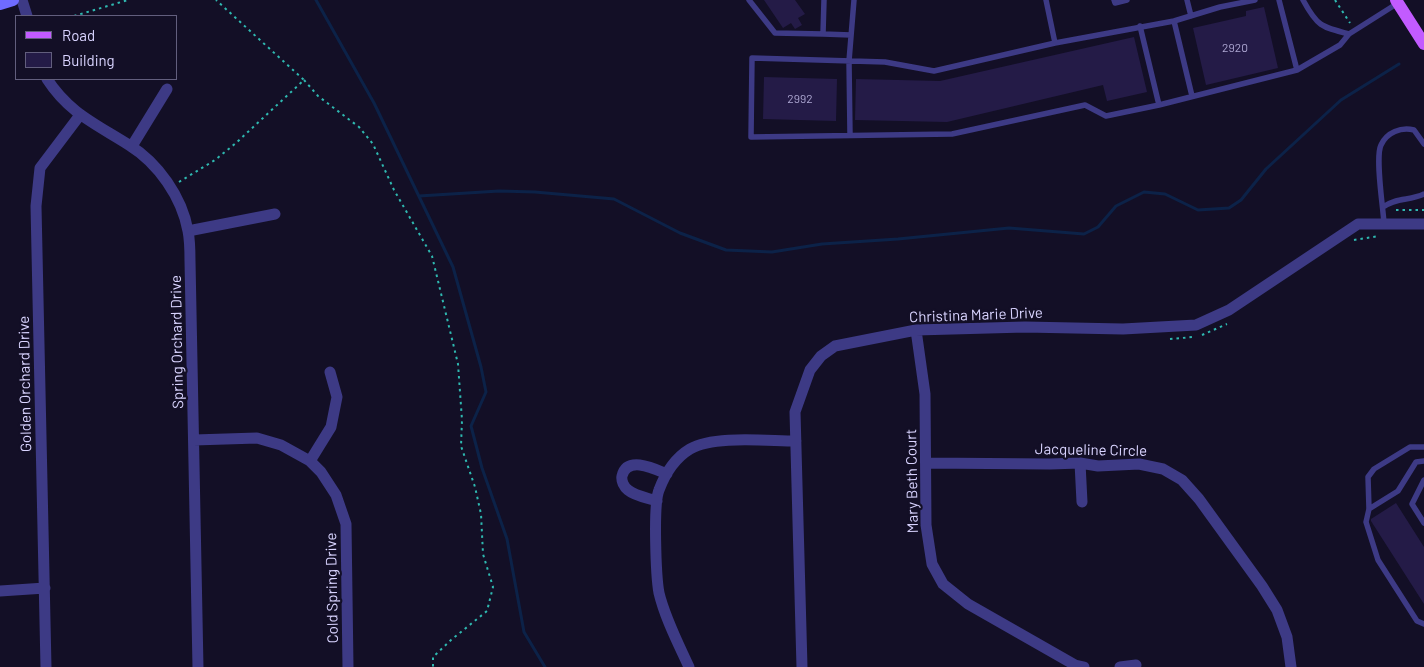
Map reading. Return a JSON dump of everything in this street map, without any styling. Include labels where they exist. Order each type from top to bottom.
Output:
[{"type":"main road","points":[[0,4],[13,0]]},
{"type":"main road","points":[[1399,1],[1424,44]]},
{"type":"street","points":[[22,0],[27,15]]},
{"type":"street","name":"Spring Orchard Drive","points":[[48,80],[57,94],[80,115],[132,146],[147,159],[166,180],[180,205],[188,230],[198,667]]},
{"type":"street","points":[[132,146],[167,89]]},
{"type":"street","name":"Golden Orchard Drive","points":[[46,667],[36,206],[40,168],[80,115]]},
{"type":"street","points":[[188,230],[275,214]]},
{"type":"street","name":"Christina Marie Drive","points":[[802,667],[795,412],[810,370],[821,356],[836,346],[916,330],[1024,327],[1123,329],[1196,325],[1229,310],[1358,224],[1424,224]]},
{"type":"street","name":"Mary Beth Court","points":[[916,330],[925,394],[926,526],[932,564],[943,584],[968,604],[1075,665],[1084,667]]},
{"type":"street","points":[[310,460],[331,427],[336,397],[330,372]]},
{"type":"street","name":"Cold Spring Drive","points":[[194,440],[256,438],[281,445],[310,460],[321,472],[336,495],[346,524],[348,667]]},
{"type":"street","points":[[688,667],[659,592],[656,528],[657,501],[658,492],[671,464],[690,449],[712,441],[796,440]]},
{"type":"street","name":"Jacqueline Circle","points":[[926,463],[1080,463],[1098,466],[1140,464],[1163,469],[1182,480],[1199,499],[1262,586],[1277,610],[1287,637],[1292,667]]},
{"type":"street","points":[[1080,463],[1082,502]]},
{"type":"street","points":[[657,501],[627,490],[623,484],[623,473],[628,467],[633,465],[643,465],[667,474]]},
{"type":"street","points":[[0,591],[45,588]]},
{"type":"street","points":[[1120,667],[1136,666]]},
{"type":"lane","points":[[749,0],[775,34],[851,35]]},
{"type":"lane","points":[[823,34],[824,0]]},
{"type":"lane","points":[[850,134],[849,61],[854,0]]},
{"type":"lane","points":[[1046,0],[1055,43]]},
{"type":"lane","points":[[1114,0],[1115,3],[1127,0]]},
{"type":"lane","points":[[1187,0],[1191,16]]},
{"type":"lane","points":[[1255,0],[1220,7],[1174,21],[1055,43],[934,71],[885,62],[752,58],[751,137],[850,134],[952,134],[1085,104],[1106,116],[1159,105],[1297,70],[1340,45],[1349,34],[1399,1]]},
{"type":"lane","points":[[1279,0],[1297,70]]},
{"type":"lane","points":[[1303,0],[1312,17],[1326,29],[1349,34]]},
{"type":"lane","points":[[1174,21],[1192,96]]},
{"type":"lane","points":[[1140,26],[1159,105]]},
{"type":"lane","points":[[1384,223],[1379,166],[1380,146],[1387,137],[1397,130],[1405,128],[1414,130],[1424,144]]},
{"type":"lane","points":[[1383,207],[1392,200],[1414,198],[1424,194]]},
{"type":"lane","points":[[1424,447],[1410,447],[1374,469],[1368,477],[1369,509],[1366,522],[1378,560],[1417,621],[1424,624]]},
{"type":"lane","points":[[1369,509],[1398,491],[1416,462],[1424,461]]},
{"type":"lane","points":[[1424,480],[1412,504],[1424,523]]},
{"type":"path","points":[[77,15],[128,0]]},
{"type":"path","points":[[216,0],[304,80],[318,96],[359,127],[373,144],[394,190],[432,256],[458,364],[462,420],[461,446],[475,487],[481,514],[483,554],[493,587],[487,610],[450,640],[433,657],[433,667]]},
{"type":"path","points":[[1335,0],[1355,30]]},
{"type":"path","points":[[170,187],[215,160],[304,80]]},
{"type":"path","points":[[1393,212],[1395,210],[1424,210]]},
{"type":"building","points":[[764,0],[795,0],[805,14],[798,18],[802,25],[795,29],[791,23],[783,28]]},
{"type":"building","points":[[1264,7],[1278,68],[1206,85],[1193,28],[1246,16],[1246,11]]},
{"type":"building","points":[[1134,37],[1147,92],[1107,101],[1103,85],[947,122],[855,120],[856,79],[940,81]]},
{"type":"building","points":[[764,77],[837,79],[836,121],[763,119]]},
{"type":"building","points":[[1396,503],[1424,547],[1424,604],[1371,521],[1371,519]]},
{"type":"waterway","points":[[316,0],[374,103],[453,267],[481,367],[486,392],[471,426],[482,468],[507,539],[524,632],[545,667]]},
{"type":"waterway","points":[[419,196],[499,191],[535,192],[614,199],[680,233],[726,250],[772,252],[822,244],[1009,228],[1084,234],[1098,227],[1116,206],[1144,192],[1165,194],[1198,210],[1229,208],[1241,200],[1266,169],[1341,100],[1399,64]]}]
